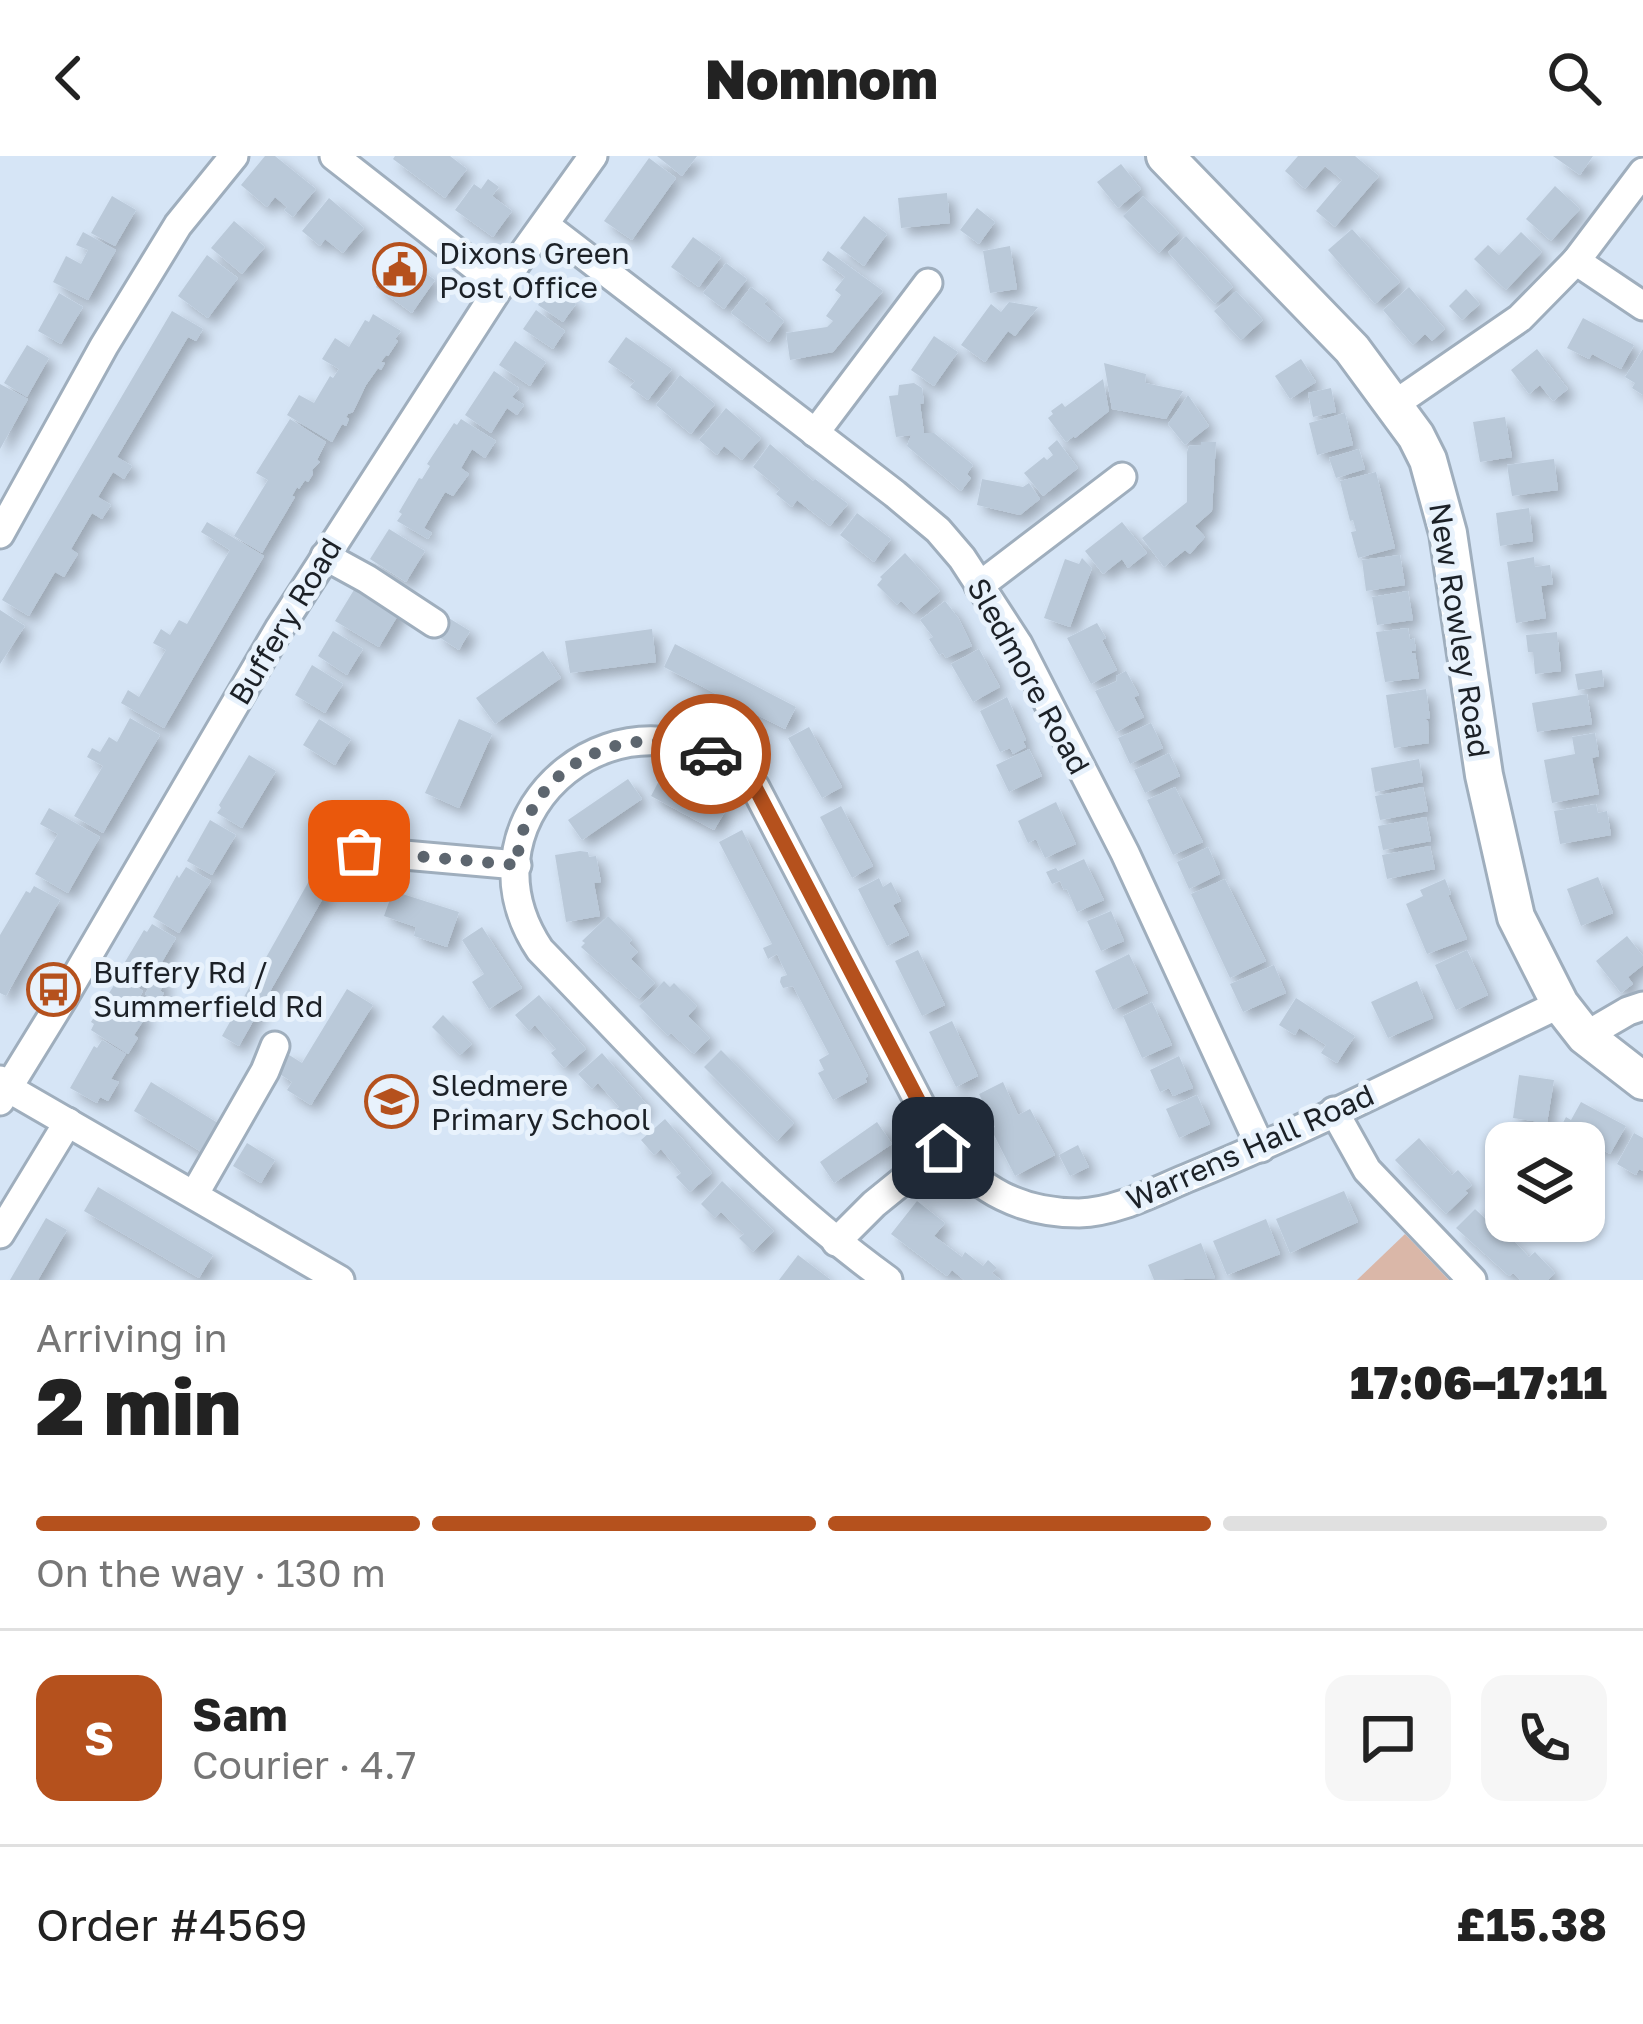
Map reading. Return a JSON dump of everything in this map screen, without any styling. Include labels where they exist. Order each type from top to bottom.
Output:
[{"type":"main road","name":"New Rowley Road","points":[[1165,156],[1352,349],[1416,436],[1428,460],[1448,533],[1484,775],[1516,917],[1560,1004],[1585,1036],[1643,1082]]},
{"type":"street","points":[[0,534],[104,346],[178,225],[233,156]]},
{"type":"street","points":[[334,156],[500,286]]},
{"type":"street","name":"Buffery Road","points":[[3,1090],[64,997],[325,556],[500,286],[593,156]]},
{"type":"street","points":[[1392,406],[1520,318],[1576,261],[1643,172]]},
{"type":"street","name":"Sledmore Road","points":[[545,225],[896,494],[962,558],[1018,644],[1125,853],[1262,1148]]},
{"type":"street","points":[[1576,261],[1643,306]]},
{"type":"street","points":[[815,433],[928,283]]},
{"type":"street","points":[[980,586],[1122,477]]},
{"type":"street","points":[[325,556],[434,623]]},
{"type":"street","name":"Warrens Hall Road","points":[[888,1280],[836,1242],[732,1147],[528,933],[517,891],[521,838],[539,800],[561,773],[594,752],[635,741],[682,744],[724,759],[755,787],[943,1148],[964,1172],[994,1194],[1059,1212],[1084,1213],[1128,1202],[1262,1148],[1560,1004]]},
{"type":"street","points":[[359,851],[517,865]]},
{"type":"street","points":[[1585,1036],[1643,1006]]},
{"type":"street","points":[[194,1195],[275,1046]]},
{"type":"street","points":[[3,1090],[68,1122],[340,1280]]},
{"type":"street","points":[[1334,1111],[1367,1170],[1472,1280]]},
{"type":"street","points":[[0,1234],[68,1122]]},
{"type":"street","points":[[836,1242],[943,1148]]},
{"type":"street","points":[[281,1280],[296,1254]]},
{"type":"shaded area","points":[[1405,1234],[1449,1280],[1357,1280]]},
{"type":"building","points":[[265,156],[275,156],[316,189],[293,217],[275,197],[267,207],[241,185]]},
{"type":"building","points":[[395,156],[450,156],[467,169],[445,198]]},
{"type":"building","points":[[657,156],[697,156],[682,176]]},
{"type":"building","points":[[1298,156],[1355,156],[1379,176],[1335,227],[1316,211],[1342,180],[1325,166],[1305,189],[1285,171]]},
{"type":"building","points":[[1553,156],[1593,156],[1580,175]]},
{"type":"building","points":[[649,158],[676,178],[632,240],[604,221]]},
{"type":"building","points":[[1121,164],[1141,189],[1118,208],[1097,182]]},
{"type":"building","points":[[488,179],[499,187],[492,196],[512,211],[493,237],[455,210],[474,184],[481,189]]},
{"type":"building","points":[[1555,186],[1580,209],[1551,241],[1526,219]]},
{"type":"building","points":[[947,193],[950,223],[901,228],[898,198]]},
{"type":"building","points":[[112,196],[136,210],[115,246],[91,233]]},
{"type":"building","points":[[1143,196],[1179,233],[1159,253],[1123,216]]},
{"type":"building","points":[[329,198],[364,228],[343,253],[325,239],[320,246],[302,231]]},
{"type":"building","points":[[977,208],[995,222],[979,244],[960,230]]},
{"type":"building","points":[[864,216],[887,234],[864,266],[840,248]]},
{"type":"building","points":[[234,221],[265,247],[242,274],[211,248]]},
{"type":"building","points":[[1352,229],[1400,282],[1375,304],[1328,250]]},
{"type":"building","points":[[83,232],[116,250],[88,300],[53,282],[66,256],[81,264],[88,250],[76,245]]},
{"type":"building","points":[[1521,232],[1542,252],[1506,290],[1474,259],[1488,245],[1499,255]]},
{"type":"building","points":[[1186,236],[1233,287],[1215,304],[1168,252]]},
{"type":"building","points":[[693,237],[721,257],[699,287],[671,267]]},
{"type":"building","points":[[1010,246],[1017,289],[990,293],[983,251]]},
{"type":"building","points":[[828,251],[883,291],[833,352],[790,360],[786,333],[827,327],[833,321],[826,316],[841,295],[835,290],[845,277],[822,260]]},
{"type":"building","points":[[207,255],[238,278],[208,318],[178,296]]},
{"type":"building","points":[[400,255],[435,280],[412,313],[376,287]]},
{"type":"building","points":[[726,263],[747,279],[724,309],[703,293]]},
{"type":"building","points":[[551,286],[576,304],[563,322],[538,305]]},
{"type":"building","points":[[751,287],[784,321],[769,342],[731,313]]},
{"type":"building","points":[[1409,287],[1445,329],[1432,341],[1425,334],[1413,345],[1383,310]]},
{"type":"building","points":[[1466,289],[1480,304],[1462,320],[1449,306]]},
{"type":"building","points":[[1236,291],[1263,320],[1241,340],[1214,311]]},
{"type":"building","points":[[59,293],[83,307],[61,344],[38,331]]},
{"type":"building","points":[[1009,302],[1038,307],[1015,336],[1008,331],[985,362],[961,345],[991,304],[1001,312]]},
{"type":"building","points":[[536,310],[565,331],[553,349],[523,329]]},
{"type":"building","points":[[172,311],[203,329],[196,341],[188,337],[117,457],[132,466],[124,479],[113,472],[98,497],[111,505],[102,519],[92,513],[71,549],[78,554],[64,577],[55,572],[29,616],[2,600]]},
{"type":"building","points":[[373,314],[401,331],[398,341],[332,442],[287,415],[299,395],[314,403],[339,369],[322,359],[335,338],[349,347]]},
{"type":"building","points":[[1583,318],[1634,345],[1621,369],[1567,348]]},
{"type":"building","points":[[934,336],[958,352],[934,386],[911,370]]},
{"type":"building","points":[[626,337],[672,369],[648,400],[630,387],[635,381],[608,362]]},
{"type":"building","points":[[515,341],[546,362],[530,386],[499,365]]},
{"type":"building","points":[[27,345],[49,358],[27,397],[4,383]]},
{"type":"building","points":[[1537,349],[1568,389],[1553,401],[1540,385],[1529,394],[1511,370]]},
{"type":"building","points":[[1643,349],[1643,395],[1625,377]]},
{"type":"building","points":[[1301,359],[1316,382],[1290,399],[1275,376]]},
{"type":"building","points":[[1104,363],[1146,374],[1145,383],[1183,391],[1166,419],[1112,409]]},
{"type":"building","points":[[494,371],[519,388],[512,397],[524,405],[517,415],[507,408],[491,433],[465,415]]},
{"type":"building","points":[[680,375],[715,404],[691,434],[656,405]]},
{"type":"building","points":[[1103,379],[1109,411],[1066,442],[1048,418],[1051,411],[1062,403],[1065,407]]},
{"type":"building","points":[[914,383],[922,388],[924,433],[934,433],[973,465],[967,474],[971,478],[961,491],[907,446],[911,435],[896,437],[889,396],[898,395],[899,385]]},
{"type":"building","points":[[0,384],[28,399],[0,449]]},
{"type":"building","points":[[1331,388],[1336,412],[1313,417],[1308,393]]},
{"type":"building","points":[[1188,395],[1209,426],[1185,445],[1168,424]]},
{"type":"building","points":[[726,408],[761,438],[742,460],[724,446],[717,455],[699,440]]},
{"type":"building","points":[[1345,413],[1353,445],[1317,455],[1309,423]]},
{"type":"building","points":[[1505,417],[1512,457],[1480,462],[1473,422]]},
{"type":"building","points":[[290,419],[326,442],[320,462],[308,482],[297,487],[262,553],[234,536],[268,480],[256,473]]},
{"type":"building","points":[[461,419],[496,441],[485,458],[472,449],[461,468],[469,474],[453,496],[445,492],[424,528],[432,533],[428,539],[397,521],[399,512],[454,423]]},
{"type":"building","points":[[1057,440],[1078,468],[1043,496],[1024,473],[1053,455],[1048,448]]},
{"type":"building","points":[[1216,442],[1212,511],[1195,526],[1205,537],[1190,554],[1185,550],[1164,567],[1142,538],[1187,502],[1187,452],[1189,446]]},
{"type":"building","points":[[770,444],[848,504],[830,526],[797,500],[792,507],[776,494],[780,489],[753,467]]},
{"type":"building","points":[[1359,449],[1365,469],[1336,478],[1329,458]]},
{"type":"building","points":[[1554,459],[1558,490],[1512,496],[1507,465]]},
{"type":"building","points":[[1376,472],[1395,548],[1358,558],[1351,532],[1356,531],[1340,481]]},
{"type":"building","points":[[982,479],[1023,487],[1029,483],[1040,499],[1020,515],[977,505]]},
{"type":"building","points":[[1529,508],[1533,541],[1500,546],[1496,513]]},
{"type":"building","points":[[857,513],[891,539],[874,562],[840,535]]},
{"type":"building","points":[[207,522],[264,556],[164,728],[121,703],[128,690],[139,697],[166,650],[153,643],[161,629],[170,635],[179,620],[187,624],[230,550],[201,532]]},
{"type":"building","points":[[1122,522],[1147,553],[1128,568],[1122,559],[1103,574],[1085,551]]},
{"type":"building","points":[[389,529],[425,551],[406,582],[370,559]]},
{"type":"building","points":[[905,553],[940,591],[914,614],[877,585]]},
{"type":"building","points":[[1400,555],[1405,585],[1366,591],[1362,560]]},
{"type":"building","points":[[1534,557],[1535,567],[1550,565],[1553,584],[1541,586],[1546,618],[1516,623],[1507,562]]},
{"type":"building","points":[[1082,558],[1092,568],[1070,627],[1044,618],[1065,559],[1079,564]]},
{"type":"building","points":[[360,580],[403,607],[379,647],[335,621]]},
{"type":"building","points":[[1408,591],[1413,620],[1377,625],[1372,597]]},
{"type":"building","points":[[945,601],[972,646],[946,658],[939,655],[920,620]]},
{"type":"building","points":[[0,610],[25,626],[0,664]]},
{"type":"building","points":[[447,617],[470,631],[459,650],[436,635]]},
{"type":"building","points":[[1097,623],[1117,670],[1091,684],[1067,638]]},
{"type":"building","points":[[1408,628],[1410,640],[1414,638],[1412,653],[1419,678],[1385,682],[1376,632]]},
{"type":"building","points":[[652,629],[656,662],[570,673],[565,641]]},
{"type":"building","points":[[333,631],[363,649],[347,675],[318,656]]},
{"type":"building","points":[[1557,632],[1561,671],[1535,674],[1526,635]]},
{"type":"building","points":[[675,644],[796,707],[785,729],[664,667]]},
{"type":"building","points":[[979,649],[1000,687],[973,702],[951,664]]},
{"type":"building","points":[[543,651],[561,678],[495,724],[476,698]]},
{"type":"building","points":[[312,665],[343,684],[325,713],[295,695]]},
{"type":"building","points":[[1602,670],[1604,686],[1578,690],[1575,674]]},
{"type":"building","points":[[1126,671],[1144,717],[1116,732],[1095,691]]},
{"type":"building","points":[[1426,689],[1429,743],[1394,748],[1386,695]]},
{"type":"building","points":[[1587,694],[1592,724],[1537,732],[1532,703]]},
{"type":"building","points":[[1007,697],[1026,740],[1026,747],[1013,754],[1010,748],[1000,752],[980,711]]},
{"type":"building","points":[[130,718],[160,735],[103,833],[74,816],[103,766],[87,757],[92,748],[100,752],[109,737],[117,742]]},
{"type":"building","points":[[319,719],[351,739],[335,765],[303,745]]},
{"type":"building","points":[[459,719],[492,734],[459,808],[425,793]]},
{"type":"building","points":[[1151,723],[1163,748],[1130,764],[1118,738]]},
{"type":"building","points":[[809,727],[842,787],[822,798],[788,738]]},
{"type":"building","points":[[1595,733],[1599,756],[1592,758],[1599,794],[1552,803],[1544,760],[1575,754],[1572,737]]},
{"type":"building","points":[[1029,749],[1042,776],[1009,792],[996,765]]},
{"type":"building","points":[[1169,753],[1180,776],[1145,793],[1134,770]]},
{"type":"building","points":[[249,755],[276,771],[242,828],[217,813]]},
{"type":"building","points":[[1419,759],[1423,782],[1375,792],[1371,768]]},
{"type":"building","points":[[662,775],[726,810],[714,830],[651,796]]},
{"type":"building","points":[[628,779],[642,799],[582,840],[568,820]]},
{"type":"building","points":[[1175,787],[1203,842],[1173,855],[1147,800]]},
{"type":"building","points":[[1423,787],[1428,811],[1380,820],[1375,796]]},
{"type":"building","points":[[1056,802],[1076,844],[1045,858],[1036,839],[1028,843],[1018,821]]},
{"type":"building","points":[[1596,804],[1598,813],[1607,811],[1611,835],[1560,844],[1554,811]]},
{"type":"building","points":[[841,806],[873,866],[852,878],[820,817]]},
{"type":"building","points":[[49,808],[100,837],[68,893],[35,874],[58,834],[40,824]]},
{"type":"building","points":[[1426,817],[1431,841],[1383,850],[1378,826]]},
{"type":"building","points":[[210,820],[236,835],[212,875],[187,861]]},
{"type":"building","points":[[742,830],[868,1076],[867,1082],[833,1100],[818,1073],[824,1070],[819,1060],[829,1054],[793,986],[783,988],[781,977],[787,975],[777,954],[768,959],[763,948],[772,944],[719,842]]},
{"type":"building","points":[[1430,846],[1435,869],[1387,879],[1382,855]]},
{"type":"building","points":[[1208,847],[1220,874],[1189,889],[1177,862]]},
{"type":"building","points":[[580,851],[596,856],[601,882],[594,883],[600,916],[566,922],[555,855]]},
{"type":"building","points":[[1084,859],[1104,900],[1077,912],[1067,889],[1060,881],[1052,884],[1046,872]]},
{"type":"building","points":[[186,867],[211,881],[179,933],[153,917]]},
{"type":"building","points":[[1598,877],[1613,913],[1581,926],[1567,889]]},
{"type":"building","points":[[879,878],[883,887],[891,882],[901,901],[893,905],[909,935],[887,946],[858,889]]},
{"type":"building","points":[[1225,879],[1266,961],[1230,978],[1191,894]]},
{"type":"building","points":[[1445,879],[1467,939],[1427,954],[1406,904],[1423,896],[1420,890]]},
{"type":"building","points":[[309,881],[327,891],[239,1046],[222,1036]]},
{"type":"building","points":[[34,886],[60,900],[6,996],[0,993],[0,935],[26,891],[30,893]]},
{"type":"building","points":[[393,891],[459,912],[447,947],[414,936],[416,927],[384,916]]},
{"type":"building","points":[[1111,911],[1124,941],[1101,951],[1087,921]]},
{"type":"building","points":[[608,916],[632,940],[629,943],[638,952],[631,959],[655,983],[639,999],[581,947]]},
{"type":"building","points":[[152,924],[176,938],[155,974],[166,981],[159,1002],[145,994],[148,989],[119,972]]},
{"type":"building","points":[[482,927],[522,988],[489,1009],[472,982],[484,974],[462,940]]},
{"type":"building","points":[[1627,936],[1643,956],[1643,965],[1628,977],[1633,984],[1621,993],[1596,961]]},
{"type":"building","points":[[918,950],[945,1005],[922,1016],[895,961]]},
{"type":"building","points":[[1467,950],[1488,995],[1456,1010],[1435,965]]},
{"type":"building","points":[[1129,954],[1148,993],[1113,1010],[1095,971]]},
{"type":"building","points":[[1274,965],[1286,993],[1243,1012],[1230,984]]},
{"type":"building","points":[[119,977],[143,991],[134,1007],[147,1015],[128,1054],[91,1030],[91,1022]]},
{"type":"building","points":[[664,981],[670,987],[674,983],[697,1006],[688,1016],[710,1038],[694,1054],[639,1006]]},
{"type":"building","points":[[1417,981],[1433,1018],[1388,1038],[1371,1002]]},
{"type":"building","points":[[347,989],[373,1005],[311,1105],[287,1090],[292,1082],[275,1071],[286,1053],[302,1063]]},
{"type":"building","points":[[539,995],[586,1049],[564,1068],[551,1053],[556,1049],[535,1025],[529,1031],[515,1015]]},
{"type":"building","points":[[1296,998],[1355,1036],[1337,1063],[1321,1053],[1326,1045],[1299,1028],[1295,1035],[1279,1025]]},
{"type":"building","points":[[1152,1002],[1172,1045],[1142,1058],[1123,1016]]},
{"type":"building","points":[[443,1015],[472,1044],[460,1055],[432,1027]]},
{"type":"building","points":[[952,1021],[978,1076],[956,1087],[929,1032]]},
{"type":"building","points":[[102,1040],[126,1054],[111,1079],[119,1082],[108,1101],[100,1097],[97,1103],[70,1088]]},
{"type":"building","points":[[721,1050],[794,1123],[777,1141],[704,1067]]},
{"type":"building","points":[[602,1053],[649,1107],[627,1126],[614,1111],[619,1107],[598,1083],[592,1089],[578,1074]]},
{"type":"building","points":[[1179,1056],[1193,1088],[1173,1096],[1169,1088],[1160,1092],[1150,1070]]},
{"type":"building","points":[[1519,1075],[1554,1080],[1547,1122],[1513,1118]]},
{"type":"building","points":[[151,1082],[226,1128],[208,1156],[134,1111]]},
{"type":"building","points":[[1003,1082],[1018,1115],[1030,1109],[1055,1155],[1015,1176],[979,1094]]},
{"type":"building","points":[[1197,1095],[1210,1124],[1179,1138],[1166,1109]]},
{"type":"building","points":[[1581,1102],[1626,1126],[1610,1154],[1605,1151],[1605,1122],[1563,1122],[1566,1117],[1571,1120]]},
{"type":"building","points":[[665,1119],[712,1173],[690,1192],[661,1149],[654,1155],[641,1140]]},
{"type":"building","points":[[877,1122],[892,1144],[834,1183],[820,1162]]},
{"type":"building","points":[[1634,1133],[1643,1138],[1643,1171],[1639,1169],[1636,1175],[1617,1164]]},
{"type":"building","points":[[1419,1138],[1452,1175],[1458,1170],[1472,1185],[1446,1214],[1395,1160]]},
{"type":"building","points":[[247,1143],[275,1160],[261,1183],[233,1166]]},
{"type":"building","points":[[1078,1145],[1089,1167],[1070,1176],[1059,1155]]},
{"type":"building","points":[[722,1181],[774,1231],[753,1252],[739,1238],[744,1234],[721,1212],[715,1218],[701,1204]]},
{"type":"building","points":[[98,1187],[213,1255],[199,1278],[84,1211]]},
{"type":"building","points":[[1344,1191],[1358,1222],[1290,1253],[1276,1219]]},
{"type":"building","points":[[917,1201],[945,1223],[934,1236],[962,1257],[965,1252],[983,1266],[988,1260],[997,1268],[992,1273],[1001,1280],[964,1280],[952,1270],[947,1276],[891,1234]]},
{"type":"building","points":[[1475,1209],[1485,1218],[1485,1242],[1515,1242],[1529,1257],[1535,1252],[1555,1273],[1548,1280],[1509,1276],[1456,1228]]},
{"type":"building","points":[[46,1218],[67,1230],[38,1280],[10,1280]]},
{"type":"building","points":[[1266,1219],[1280,1254],[1227,1275],[1213,1241]]},
{"type":"building","points":[[1201,1243],[1215,1278],[1154,1280],[1148,1265]]},
{"type":"building","points":[[798,1255],[831,1280],[779,1280]]},
{"type":"way so far","points":[[359,851],[517,865],[521,838],[539,800],[561,773],[594,752],[635,741],[656,741],[711,754]]},
{"type":"place","name":"Dixons Green Post Office","points":[[400,270]]},
{"type":"place","name":"Buffery Rd / Summerfield Rd","points":[[54,989]]},
{"type":"place","name":"Sledmere Primary School","points":[[392,1102]]},
{"type":"route","points":[[711,754],[724,759],[755,787],[943,1148]]}]
